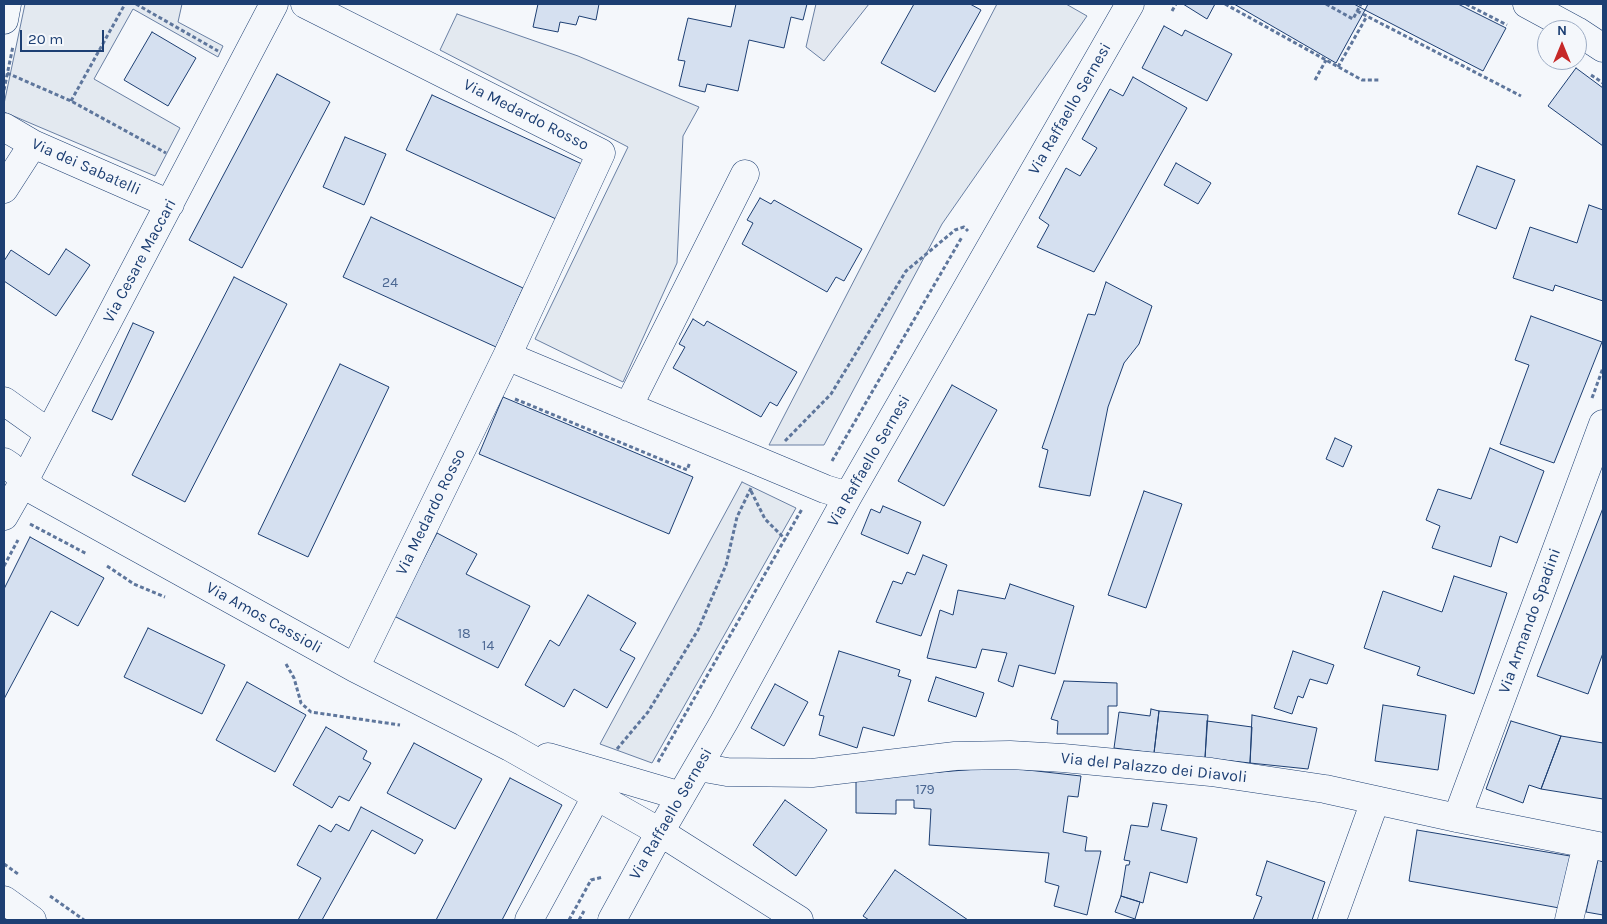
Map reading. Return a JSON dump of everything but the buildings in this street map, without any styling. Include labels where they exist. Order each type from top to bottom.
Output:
[{"type":"street","points":[[4,20],[7,4]]},
{"type":"street","name":"Via Cesare Maccari","points":[[12,525],[24,481],[274,4]]},
{"type":"street","name":"Via Medardo Rosso","points":[[306,4],[601,153],[507,356],[355,668]]},
{"type":"street","name":"Via Raffaello Sernesi","points":[[612,920],[660,832],[699,767],[848,496],[1130,4]]},
{"type":"street","points":[[1526,4],[1591,35]]},
{"type":"street","name":"Via dei Sabatelli","points":[[4,127],[32,144],[170,204]]},
{"type":"street","points":[[4,189],[32,144]]},
{"type":"street","points":[[628,407],[745,174]]},
{"type":"street","points":[[507,356],[825,489],[848,496]]},
{"type":"street","points":[[4,401],[49,433]]},
{"type":"street","name":"Via Armando Spadini","points":[[1457,818],[1603,424]]},
{"type":"street","name":"Via Amos Cassioli","points":[[4,462],[34,491],[355,668],[510,747],[660,832],[799,920]]},
{"type":"street","name":"Via Amos Cassioli","points":[[510,747],[681,796]]},
{"type":"street","name":"Via del Palazzo dei Diavoli","points":[[699,767],[727,772],[812,773],[955,756],[1010,755],[1063,758],[1211,772],[1325,789],[1375,801],[1595,845]]},
{"type":"street","points":[[529,920],[596,797]]},
{"type":"street","points":[[1332,920],[1375,801]]},
{"type":"street","points":[[1569,920],[1595,845]]},
{"type":"street","points":[[4,900],[32,920]]},
{"type":"path","points":[[71,101],[125,4]]},
{"type":"path","points":[[136,4],[225,55]]},
{"type":"path","points":[[1172,11],[1176,4]]},
{"type":"path","points":[[1225,4],[1362,80],[1380,80]]},
{"type":"path","points":[[1326,4],[1353,19],[1361,4]]},
{"type":"path","points":[[1357,11],[1521,96]]},
{"type":"path","points":[[1338,67],[1367,16]]},
{"type":"path","points":[[1315,80],[1326,60]]},
{"type":"path","points":[[7,73],[71,101],[171,156]]},
{"type":"path","points":[[784,442],[831,394],[906,271],[955,230],[964,227],[970,234]]},
{"type":"path","points":[[512,398],[687,470],[693,456]]},
{"type":"path","points":[[616,750],[648,712],[698,630],[726,565],[737,517],[752,486]]},
{"type":"path","points":[[750,490],[765,519],[792,546]]},
{"type":"path","points":[[657,764],[805,503]]},
{"type":"path","points":[[4,566],[12,525]]},
{"type":"path","points":[[569,920],[591,880],[604,877]]},
{"type":"shaded area","points":[[25,4],[182,4],[178,22],[223,46],[218,57],[133,9],[94,79],[180,128],[155,176],[4,112],[4,104]]},
{"type":"shaded area","points":[[816,4],[869,4],[824,61],[806,47]]},
{"type":"shaded area","points":[[997,4],[1066,4],[1087,16],[942,224],[824,445],[769,445]]},
{"type":"shaded area","points":[[457,14],[578,56],[699,107],[683,136],[677,263],[623,382],[535,339],[628,147],[440,50]]},
{"type":"shaded area","points":[[742,482],[796,508],[652,763],[600,744]]}]
